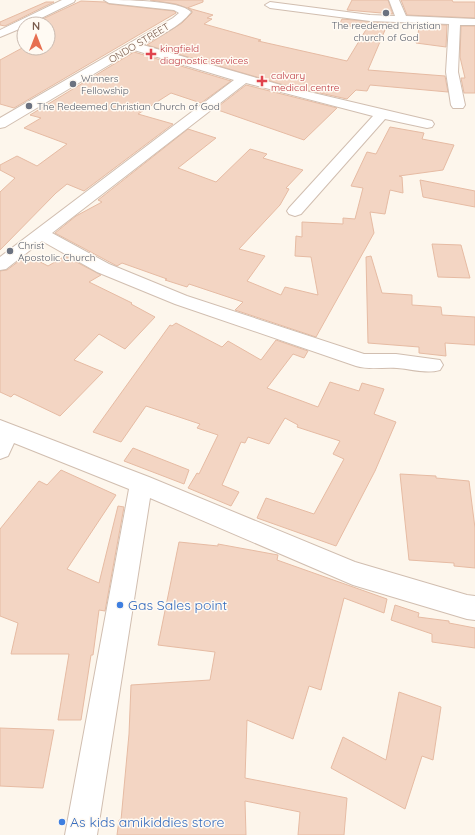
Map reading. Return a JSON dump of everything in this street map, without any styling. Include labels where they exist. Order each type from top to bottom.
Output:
[{"type":"street","points":[[0,34],[69,0]]},
{"type":"street","name":"ONDO STREET","points":[[0,124],[177,20],[186,12],[176,7],[109,0]]},
{"type":"street","points":[[394,0],[402,20]]},
{"type":"street","points":[[270,5],[370,18],[475,22]]},
{"type":"street","points":[[455,22],[452,72],[458,105]]},
{"type":"street","points":[[133,46],[243,80],[427,124]]},
{"type":"street","points":[[0,265],[40,233],[243,80]]},
{"type":"street","points":[[294,211],[381,114]]},
{"type":"street","points":[[40,233],[103,268],[182,300],[355,359],[363,361],[396,361],[433,365]]},
{"type":"street","points":[[3,436],[141,484],[353,573],[467,607],[475,608]]},
{"type":"street","points":[[81,835],[141,484]]},
{"type":"building","points":[[150,0],[203,0],[203,2],[187,8],[176,4]]},
{"type":"building","points":[[352,0],[388,0],[393,14],[347,10]]},
{"type":"building","points":[[401,0],[452,0],[453,2],[475,2],[475,18],[407,15]]},
{"type":"building","points":[[81,1],[105,2],[109,4],[174,11],[176,13],[14,108],[0,104],[0,60],[16,51],[16,56],[56,56],[56,16],[49,16]]},
{"type":"building","points":[[46,2],[54,2],[25,16],[16,16],[16,21],[5,26],[0,25],[0,22]]},
{"type":"building","points":[[188,8],[213,15],[207,18],[212,19],[204,24],[261,40],[258,41],[347,61],[367,28],[339,25],[342,19],[388,23],[368,70],[445,76],[448,92],[370,85],[367,91],[356,90],[347,99],[284,85],[147,45],[182,23],[192,13],[192,11]]},
{"type":"building","points":[[420,24],[447,25],[446,47],[416,43]]},
{"type":"building","points":[[461,26],[475,26],[475,93],[464,93],[461,78],[465,78],[460,57]]},
{"type":"building","points":[[134,52],[231,81],[201,103],[171,93],[138,114],[173,124],[84,191],[67,184],[56,193],[0,250],[0,192],[15,178],[0,170],[0,165],[17,156],[37,166],[67,144],[24,128],[41,118],[30,115]]},
{"type":"building","points":[[246,85],[337,108],[304,140],[215,109]]},
{"type":"building","points":[[390,127],[424,133],[422,139],[454,145],[443,170],[399,176],[402,177],[403,193],[390,190],[385,214],[370,212],[374,233],[316,337],[235,310],[243,302],[189,284],[187,287],[165,280],[167,279],[122,263],[117,266],[55,233],[76,216],[102,202],[98,200],[188,129],[216,138],[178,168],[216,182],[250,149],[267,154],[263,158],[303,170],[286,188],[289,189],[280,205],[239,249],[265,256],[247,281],[281,295],[285,287],[318,295],[311,257],[295,256],[296,236],[302,237],[302,222],[343,224],[343,218],[355,219],[363,188],[351,186],[367,152],[376,154]]},
{"type":"building","points":[[420,180],[475,191],[475,207],[423,197]]},
{"type":"building","points":[[432,244],[461,245],[470,278],[438,277]]},
{"type":"building","points":[[27,255],[48,266],[65,256],[101,275],[89,282],[132,303],[131,304],[155,317],[125,349],[99,334],[74,360],[103,372],[60,416],[14,394],[11,397],[0,392],[0,271],[7,270]]},
{"type":"building","points":[[371,256],[382,293],[412,295],[412,305],[441,307],[442,315],[475,317],[475,345],[445,343],[446,356],[419,353],[419,347],[368,343],[366,257]]},
{"type":"building","points":[[176,323],[222,347],[228,341],[261,360],[276,340],[308,351],[304,358],[293,354],[267,388],[318,407],[330,382],[359,391],[362,383],[384,389],[374,414],[396,422],[375,471],[336,546],[257,518],[266,498],[314,514],[344,459],[333,454],[340,441],[297,427],[298,425],[285,418],[269,444],[248,437],[245,443],[241,442],[222,485],[239,492],[231,506],[188,488],[197,473],[199,474],[218,435],[197,428],[200,424],[146,406],[121,442],[93,432],[170,325],[172,326]]},
{"type":"building","points":[[133,448],[189,470],[184,484],[124,461]]},
{"type":"building","points":[[61,470],[116,495],[67,569],[99,583],[118,506],[124,507],[105,611],[99,610],[93,655],[91,655],[81,720],[58,720],[69,654],[11,654],[18,623],[0,616],[0,529],[39,481],[47,485]]},
{"type":"building","points":[[400,474],[436,476],[436,478],[469,481],[475,528],[475,568],[454,566],[454,563],[409,560]]},
{"type":"building","points":[[179,542],[218,546],[218,544],[278,555],[277,560],[387,599],[384,613],[344,598],[321,690],[309,686],[293,739],[247,720],[245,778],[347,798],[344,835],[298,835],[300,812],[245,801],[246,835],[117,835],[119,820],[121,820],[129,734],[131,685],[210,680],[215,652],[158,645]]},
{"type":"building","points":[[395,605],[419,613],[418,617],[449,621],[449,623],[475,628],[475,648],[432,642],[432,634],[391,620]]},
{"type":"building","points":[[399,692],[441,707],[433,760],[422,756],[405,809],[331,768],[343,737],[386,760]]},
{"type":"building","points":[[0,728],[54,730],[43,788],[0,786]]},
{"type":"place","name":"The reedemed christian church of God","points":[[386,13]]},
{"type":"place","name":"kingfield diagnostic services","points":[[151,54]]},
{"type":"place","name":"calvary medical centre","points":[[262,81]]},
{"type":"place","name":"Winners Fellowship","points":[[73,84]]},
{"type":"place","name":"The Redeemed Christian Church of God","points":[[29,106]]},
{"type":"place","name":"Christ Apostolic Church","points":[[10,251]]},
{"type":"place","name":"Gas Sales point","points":[[120,605]]},
{"type":"place","name":"As kids amikiddies store","points":[[62,822]]}]
